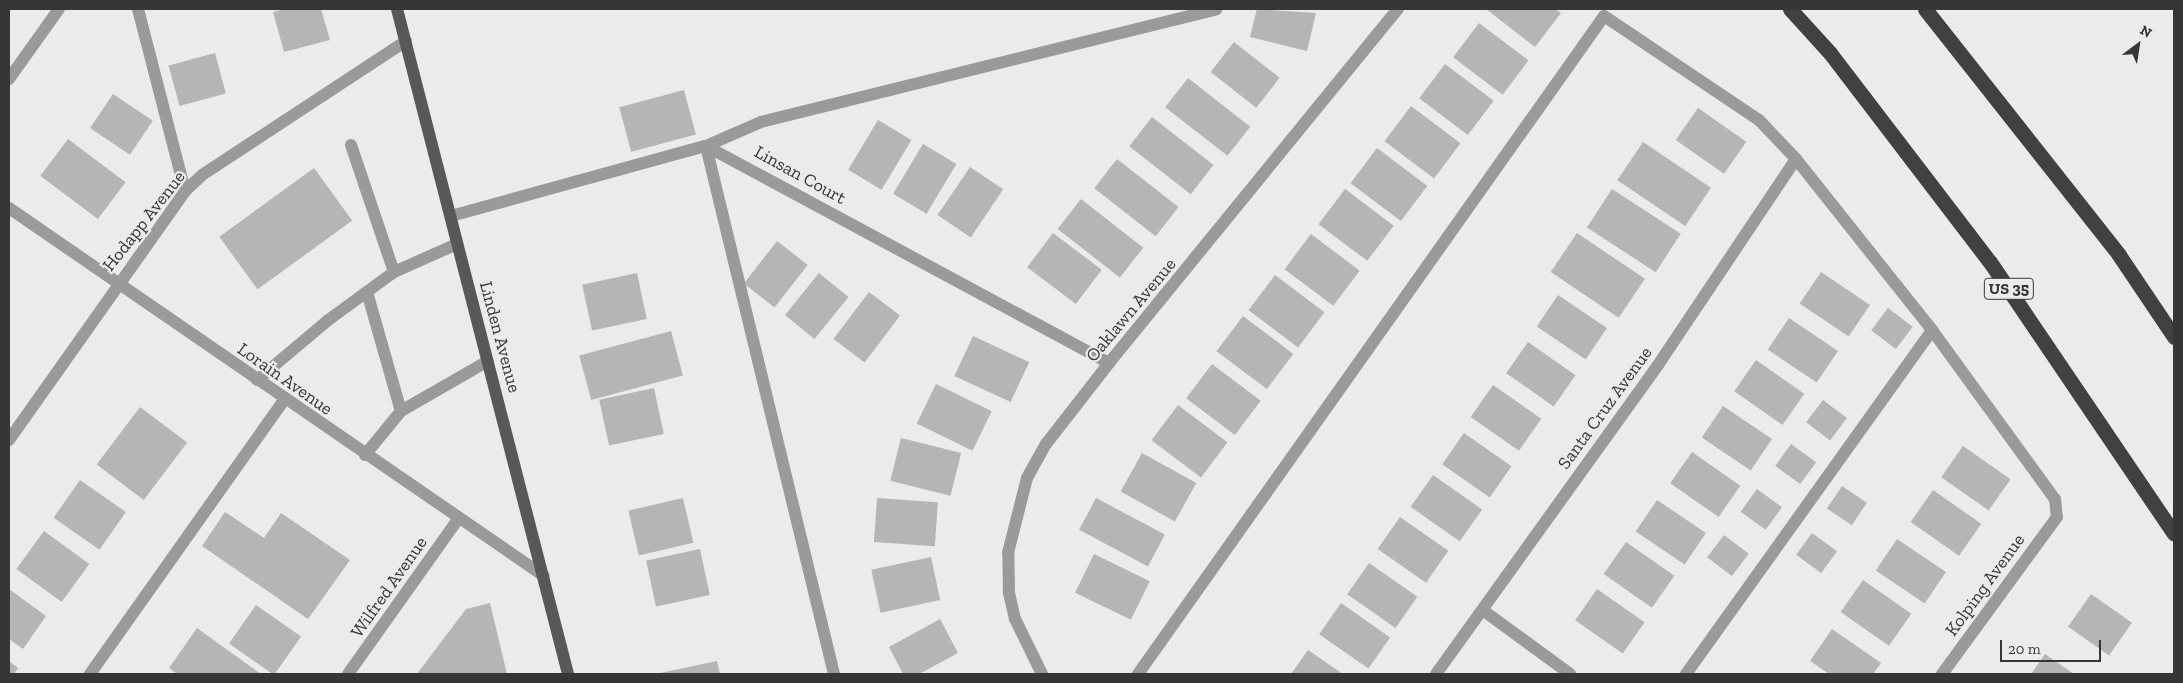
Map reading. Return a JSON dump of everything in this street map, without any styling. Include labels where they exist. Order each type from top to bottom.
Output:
[{"type":"highway","name":"US 35","points":[[1790,9],[1830,54],[1990,262],[2174,534]]},
{"type":"highway","points":[[1925,9],[2119,255],[2174,337]]},
{"type":"main road","name":"Linden Avenue","points":[[397,9],[568,674]]},
{"type":"street","points":[[9,79],[59,9]]},
{"type":"street","points":[[138,9],[185,191]]},
{"type":"street","points":[[451,216],[706,146],[761,122],[1216,9]]},
{"type":"street","name":"Oaklawn Avenue","points":[[1042,674],[1018,627],[1009,592],[1014,515],[1027,478],[1046,444],[1109,362],[1398,9]]},
{"type":"street","points":[[1138,674],[1604,16],[1759,120],[1796,159],[1932,330],[1686,674]]},
{"type":"street","name":"Hodapp Avenue","points":[[9,440],[117,283],[185,191],[202,175],[406,41]]},
{"type":"street","points":[[351,145],[394,272]]},
{"type":"street","points":[[706,146],[834,674]]},
{"type":"street","name":"Linsan Court","points":[[706,146],[1109,362]]},
{"type":"street","name":"Santa Cruz Avenue","points":[[1436,674],[1484,611],[1796,159]]},
{"type":"street","name":"Lorain Avenue","points":[[9,208],[458,519],[544,576]]},
{"type":"street","points":[[257,380],[394,272],[457,244]]},
{"type":"street","points":[[368,292],[401,411]]},
{"type":"street","name":"Kolping Avenue","points":[[1932,330],[2055,499],[2057,517],[1942,674]]},
{"type":"street","points":[[365,455],[401,411],[488,361]]},
{"type":"street","points":[[90,674],[284,399]]},
{"type":"street","name":"Wilfred Avenue","points":[[348,674],[458,519]]},
{"type":"street","points":[[1484,611],[1570,674]]},
{"type":"building","points":[[285,9],[321,9],[330,40],[284,52],[273,12]]},
{"type":"building","points":[[1257,9],[1316,13],[1307,51],[1250,37]]},
{"type":"building","points":[[1486,9],[1555,9],[1561,13],[1535,47]]},
{"type":"building","points":[[1479,23],[1529,60],[1503,95],[1453,57]]},
{"type":"building","points":[[1234,42],[1280,78],[1256,108],[1211,72]]},
{"type":"building","points":[[215,53],[226,94],[180,106],[169,65]]},
{"type":"building","points":[[1445,64],[1494,101],[1468,135],[1419,98]]},
{"type":"building","points":[[1188,78],[1250,127],[1227,156],[1165,107]]},
{"type":"building","points":[[684,90],[696,134],[631,152],[619,107]]},
{"type":"building","points":[[113,94],[153,121],[130,155],[90,128]]},
{"type":"building","points":[[1411,106],[1461,143],[1434,178],[1385,141]]},
{"type":"building","points":[[1698,108],[1746,142],[1724,174],[1676,140]]},
{"type":"building","points":[[1152,117],[1213,165],[1191,194],[1129,146]]},
{"type":"building","points":[[878,120],[911,140],[882,190],[848,170]]},
{"type":"building","points":[[68,139],[126,182],[98,219],[40,176]]},
{"type":"building","points":[[1643,142],[1711,188],[1685,226],[1617,180]]},
{"type":"building","points":[[923,144],[956,164],[927,214],[893,194]]},
{"type":"building","points":[[1377,148],[1427,186],[1401,221],[1351,183]]},
{"type":"building","points":[[1117,159],[1178,207],[1156,236],[1094,188]]},
{"type":"building","points":[[970,167],[1003,189],[971,237],[938,215]]},
{"type":"building","points":[[314,168],[352,221],[258,289],[219,237]]},
{"type":"building","points":[[1345,189],[1394,226],[1367,261],[1319,224]]},
{"type":"building","points":[[1612,189],[1681,234],[1656,272],[1587,228]]},
{"type":"building","points":[[1081,199],[1143,248],[1120,278],[1058,229]]},
{"type":"building","points":[[1053,233],[1102,270],[1076,304],[1027,267]]},
{"type":"building","points":[[1577,233],[1645,279],[1619,318],[1551,272]]},
{"type":"building","points":[[1311,234],[1360,271],[1333,306],[1285,269]]},
{"type":"building","points":[[777,241],[808,265],[774,308],[744,284]]},
{"type":"building","points":[[1821,272],[1870,305],[1849,336],[1800,304]]},
{"type":"building","points":[[637,273],[647,319],[592,331],[582,285]]},
{"type":"building","points":[[819,273],[849,297],[815,339],[785,315]]},
{"type":"building","points":[[1275,275],[1325,312],[1298,347],[1249,310]]},
{"type":"building","points":[[869,292],[900,315],[865,363],[833,339]]},
{"type":"building","points":[[1558,295],[1607,328],[1586,359],[1537,327]]},
{"type":"building","points":[[1888,308],[1913,327],[1896,349],[1871,330]]},
{"type":"building","points":[[1243,316],[1293,354],[1267,389],[1217,351]]},
{"type":"building","points":[[1789,318],[1838,351],[1817,382],[1768,350]]},
{"type":"building","points":[[671,331],[683,375],[591,400],[579,356]]},
{"type":"building","points":[[973,336],[1029,362],[1011,402],[954,376]]},
{"type":"building","points":[[1528,342],[1576,375],[1554,406],[1506,373]]},
{"type":"building","points":[[1756,360],[1804,394],[1783,425],[1734,391]]},
{"type":"building","points":[[1212,364],[1261,401],[1235,435],[1186,398]]},
{"type":"building","points":[[936,384],[992,411],[972,451],[917,424]]},
{"type":"building","points":[[1493,385],[1541,419],[1519,451],[1471,417]]},
{"type":"building","points":[[654,388],[664,434],[609,446],[599,400]]},
{"type":"building","points":[[1823,400],[1847,418],[1830,440],[1806,422]]},
{"type":"building","points":[[1178,405],[1228,442],[1201,477],[1152,440]]},
{"type":"building","points":[[1723,406],[1772,439],[1751,470],[1702,438]]},
{"type":"building","points":[[140,407],[187,443],[144,500],[97,465]]},
{"type":"building","points":[[1464,433],[1512,466],[1490,497],[1442,464]]},
{"type":"building","points":[[901,438],[961,453],[951,496],[890,481]]},
{"type":"building","points":[[1791,444],[1816,462],[1800,484],[1775,466]]},
{"type":"building","points":[[1963,446],[2011,479],[1989,510],[1941,477]]},
{"type":"building","points":[[1692,452],[1740,486],[1719,517],[1670,483]]},
{"type":"building","points":[[1142,453],[1196,483],[1175,522],[1121,491]]},
{"type":"building","points":[[1433,475],[1482,509],[1460,541],[1411,507]]},
{"type":"building","points":[[80,480],[126,512],[99,550],[54,518]]},
{"type":"building","points":[[1842,486],[1867,503],[1852,525],[1827,508]]},
{"type":"building","points":[[1757,489],[1782,507],[1766,530],[1741,512]]},
{"type":"building","points":[[1933,490],[1981,524],[1959,556],[1911,522]]},
{"type":"building","points":[[683,498],[693,543],[639,555],[628,511]]},
{"type":"building","points":[[877,498],[938,502],[935,546],[874,542]]},
{"type":"building","points":[[1096,498],[1165,535],[1148,566],[1079,530]]},
{"type":"building","points":[[1657,500],[1706,533],[1685,564],[1636,532]]},
{"type":"building","points":[[225,512],[264,538],[281,513],[350,560],[308,619],[202,546]]},
{"type":"building","points":[[1400,517],[1448,551],[1426,583],[1378,549]]},
{"type":"building","points":[[44,531],[89,564],[62,602],[16,569]]},
{"type":"building","points":[[1812,533],[1837,551],[1821,573],[1796,555]]},
{"type":"building","points":[[1724,535],[1749,554],[1732,576],[1707,557]]},
{"type":"building","points":[[1897,539],[1946,572],[1925,603],[1876,571]]},
{"type":"building","points":[[1626,542],[1674,576],[1652,608],[1604,574]]},
{"type":"building","points":[[700,549],[710,595],[656,606],[646,560]]},
{"type":"building","points":[[1094,554],[1150,581],[1131,620],[1075,593]]},
{"type":"building","points":[[931,557],[940,600],[880,613],[871,570]]},
{"type":"building","points":[[1369,563],[1417,597],[1396,628],[1347,594]]},
{"type":"building","points":[[1863,580],[1911,614],[1889,646],[1841,612]]},
{"type":"building","points":[[9,589],[46,616],[23,649],[9,639]]},
{"type":"building","points":[[1597,589],[1645,622],[1623,653],[1575,620]]},
{"type":"building","points":[[2091,594],[2132,623],[2109,655],[2068,627]]},
{"type":"building","points":[[490,603],[507,674],[417,674],[466,609]]},
{"type":"building","points":[[1341,603],[1390,637],[1368,669],[1319,634]]},
{"type":"building","points":[[256,605],[301,637],[275,674],[229,644]]},
{"type":"building","points":[[940,619],[958,653],[919,674],[903,674],[889,647]]},
{"type":"building","points":[[197,628],[261,674],[177,674],[169,668]]},
{"type":"building","points":[[1832,629],[1881,663],[1873,674],[1829,674],[1810,661]]},
{"type":"building","points":[[1308,650],[1343,674],[1291,674]]},
{"type":"building","points":[[2045,654],[2074,674],[2031,674]]},
{"type":"building","points":[[9,661],[18,668],[14,674],[9,674]]},
{"type":"building","points":[[717,661],[720,674],[660,674],[660,673]]}]
